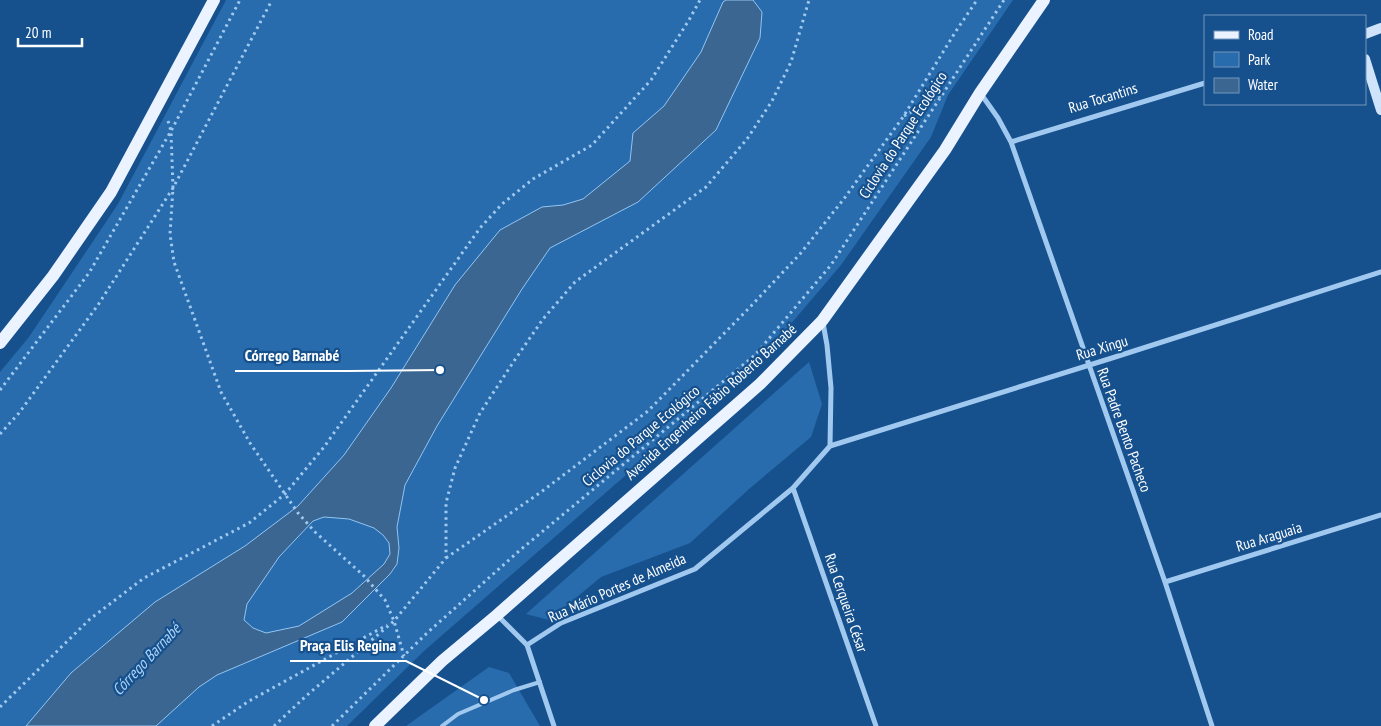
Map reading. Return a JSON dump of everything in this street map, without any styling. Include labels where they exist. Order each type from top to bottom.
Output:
[{"type":"main road","points":[[0,343],[53,276],[111,192],[214,0]]},
{"type":"main road","name":"Avenida Engenheiro Fábio Roberto Barnabé","points":[[375,726],[442,661],[760,384],[822,321],[945,150],[980,93],[1044,0]]},
{"type":"street","points":[[1366,34],[1381,28]]},
{"type":"street","points":[[1366,61],[1381,110]]},
{"type":"street","name":"Rua Tocantins","points":[[1011,142],[1204,83]]},
{"type":"street","name":"Rua Padre Bento Pacheco","points":[[980,93],[998,118],[1011,142],[1165,582],[1212,726]]},
{"type":"street","name":"Rua Xingu","points":[[830,446],[1381,272]]},
{"type":"street","points":[[822,321],[827,345],[831,388],[830,446]]},
{"type":"street","name":"Rua Mário Portes de Almeida","points":[[527,645],[561,623],[695,569],[793,488],[830,446]]},
{"type":"street","name":"Rua Cerqueira César","points":[[793,488],[876,726]]},
{"type":"street","name":"Rua Araguaia","points":[[1165,582],[1381,515]]},
{"type":"street","points":[[497,615],[527,645],[554,726]]},
{"type":"lane","points":[[442,726],[458,714],[514,690],[540,682]]},
{"type":"path","points":[[0,434],[20,413],[98,305],[173,188],[272,0]]},
{"type":"path","points":[[0,707],[90,620],[144,578],[249,523],[285,494],[324,447],[480,228],[502,204],[533,179],[592,145],[651,80],[690,20],[700,0]]},
{"type":"path","points":[[446,558],[446,503],[455,468],[480,413],[543,319],[575,282],[706,187],[747,139],[772,101],[791,62],[809,0]]},
{"type":"path","points":[[274,726],[306,696],[394,621],[446,558],[541,492],[648,411],[800,254],[843,200],[903,117],[977,0]]},
{"type":"path","name":"Ciclovia do Parque Ecológico","points":[[332,726],[427,633],[519,551],[755,355],[831,265],[1004,0]]},
{"type":"path","points":[[903,117],[944,93]]},
{"type":"path","points":[[161,100],[171,131],[173,188],[170,234],[174,262],[221,392],[250,442],[298,513],[315,532],[363,575],[385,600],[394,621],[404,657]]},
{"type":"path","points":[[212,726],[248,701],[394,621]]},
{"type":"green space","points":[[226,0],[1013,0],[948,95],[931,137],[841,265],[766,353],[424,651],[347,726],[0,726],[0,372],[29,337],[118,204]]},
{"type":"green space","points":[[809,362],[822,404],[811,437],[749,489],[690,543],[601,577],[549,620],[526,614]]},
{"type":"green space","points":[[489,667],[509,673],[540,726],[406,726]]},
{"type":"water","points":[[726,0],[753,0],[762,12],[760,38],[716,130],[638,202],[550,248],[522,289],[437,426],[405,485],[397,527],[399,548],[397,564],[390,574],[342,622],[217,675],[199,687],[156,726],[26,726],[71,673],[155,602],[245,546],[298,506],[344,455],[391,388],[455,285],[500,230],[542,207],[563,205],[583,199],[630,161],[633,133],[664,106],[701,52],[723,2]],"holes":[[[324,517],[349,519],[374,528],[383,535],[389,543],[390,554],[384,564],[352,593],[299,626],[266,633],[253,628],[244,620],[247,604],[279,557],[313,521]]]},
{"type":"place","name":"Córrego Barnabé","points":[[440,370]]},
{"type":"place","name":"Praça Elis Regina","points":[[484,700]]}]
